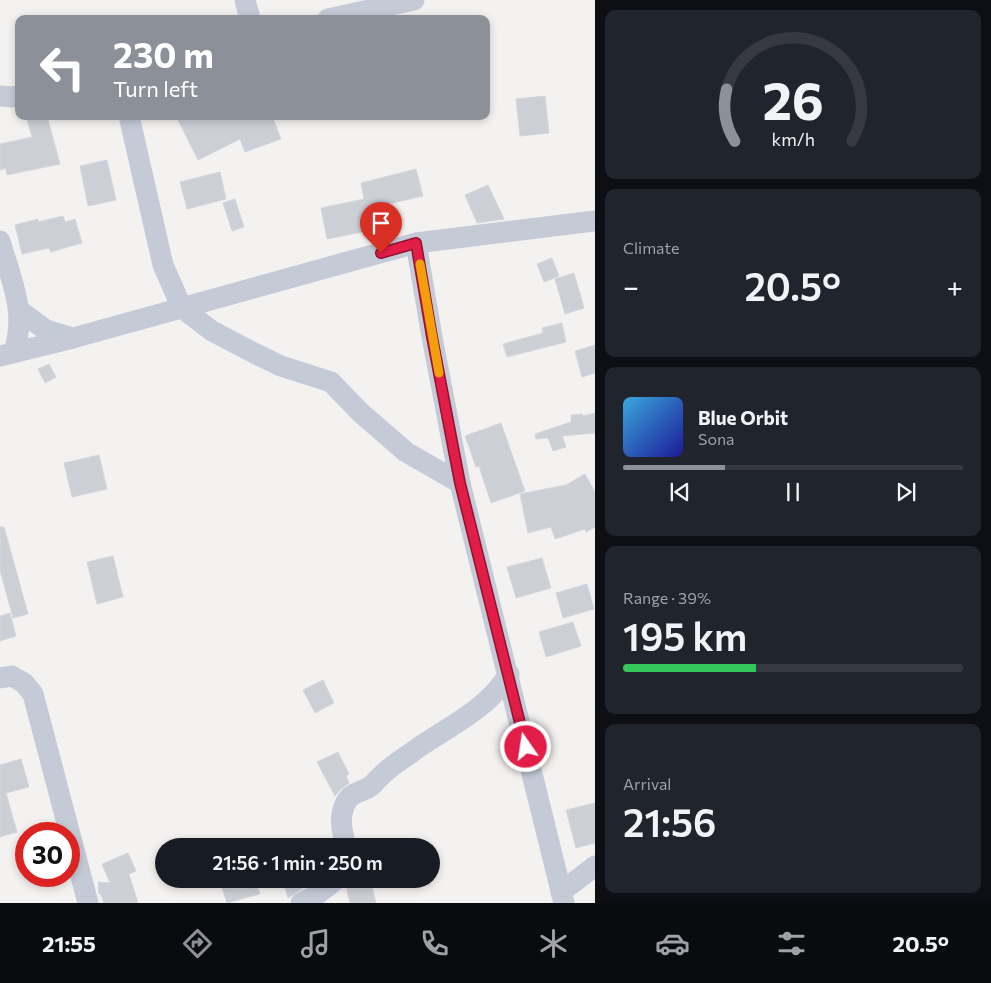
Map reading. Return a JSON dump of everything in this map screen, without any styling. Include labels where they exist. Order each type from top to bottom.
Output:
[{"type":"street","points":[[245,0],[249,15]]},
{"type":"street","points":[[346,15],[414,0]]},
{"type":"street","points":[[0,96],[15,97]]},
{"type":"street","points":[[130,120],[162,265],[182,308],[212,331],[254,353],[281,366],[331,382],[362,413],[406,452],[460,483]]},
{"type":"street","points":[[7,354],[73,338],[416,243],[595,221]]},
{"type":"street","points":[[0,241],[20,311],[19,336],[7,354]]},
{"type":"street","points":[[416,243],[460,483],[509,674],[562,898]]},
{"type":"street","points":[[20,311],[46,330],[73,338]]},
{"type":"street","points":[[344,838],[341,820],[346,800],[370,787],[379,777],[416,750],[475,711],[499,690],[509,674]]},
{"type":"street","points":[[0,678],[12,676],[24,683],[33,694],[88,903]]},
{"type":"street","points":[[562,898],[595,866]]},
{"type":"street","points":[[301,903],[325,888]]},
{"type":"building","points":[[545,96],[549,133],[520,136],[516,99]]},
{"type":"building","points":[[27,120],[48,120],[60,164],[7,175],[6,168],[0,170],[0,144],[32,137]]},
{"type":"building","points":[[178,120],[274,120],[281,139],[245,152],[240,139],[198,160]]},
{"type":"building","points":[[107,160],[116,200],[88,206],[80,166]]},
{"type":"building","points":[[416,169],[423,196],[367,209],[372,230],[327,239],[321,208],[364,199],[361,183]]},
{"type":"building","points":[[220,172],[226,199],[187,209],[180,182]]},
{"type":"building","points":[[488,185],[504,219],[477,223],[465,195]]},
{"type":"building","points":[[235,199],[244,227],[232,231],[223,203]]},
{"type":"building","points":[[63,216],[65,222],[75,219],[82,243],[51,252],[49,248],[22,254],[15,225],[38,219],[38,222]]},
{"type":"building","points":[[552,258],[559,276],[544,282],[537,264]]},
{"type":"building","points":[[574,273],[584,308],[565,314],[555,279]]},
{"type":"building","points":[[562,323],[566,342],[507,357],[503,344],[543,333],[542,328]]},
{"type":"building","points":[[595,345],[595,373],[582,377],[575,351]]},
{"type":"building","points":[[49,364],[56,377],[45,383],[38,369]]},
{"type":"building","points":[[595,413],[595,433],[562,436],[566,447],[553,451],[548,438],[536,439],[535,434],[571,422],[571,415],[582,414],[583,416]]},
{"type":"building","points":[[501,423],[525,491],[491,503],[479,466],[476,467],[465,436]]},
{"type":"building","points":[[99,455],[107,489],[72,497],[64,463]]},
{"type":"building","points":[[585,474],[595,492],[595,527],[586,532],[585,529],[555,539],[551,527],[528,533],[520,494],[566,485]]},
{"type":"building","points":[[0,527],[4,527],[28,614],[13,618],[0,570]]},
{"type":"building","points":[[113,556],[123,597],[97,604],[87,562]]},
{"type":"building","points":[[542,558],[551,588],[516,598],[507,567]]},
{"type":"building","points":[[587,584],[594,609],[563,618],[556,593]]},
{"type":"building","points":[[10,613],[16,636],[0,641],[0,616]]},
{"type":"building","points":[[573,622],[581,646],[546,657],[539,632]]},
{"type":"building","points":[[323,680],[334,703],[315,713],[303,690]]},
{"type":"building","points":[[338,752],[349,774],[346,776],[349,783],[335,796],[317,762]]},
{"type":"building","points":[[21,759],[29,787],[6,793],[15,825],[15,833],[0,837],[0,765]]},
{"type":"building","points":[[595,803],[595,843],[576,848],[566,810]]},
{"type":"building","points":[[128,853],[136,871],[129,874],[138,903],[104,903],[101,894],[99,894],[98,882],[110,883],[102,864]]},
{"type":"building","points":[[222,888],[258,888],[260,894],[227,903]]},
{"type":"building","points":[[285,888],[303,888],[288,898]]},
{"type":"building","points":[[346,888],[372,888],[376,903],[350,903]]},
{"type":"slow traffic","points":[[420,264],[439,373]]},
{"type":"route","points":[[381,253],[416,243],[460,483],[526,747]]}]
